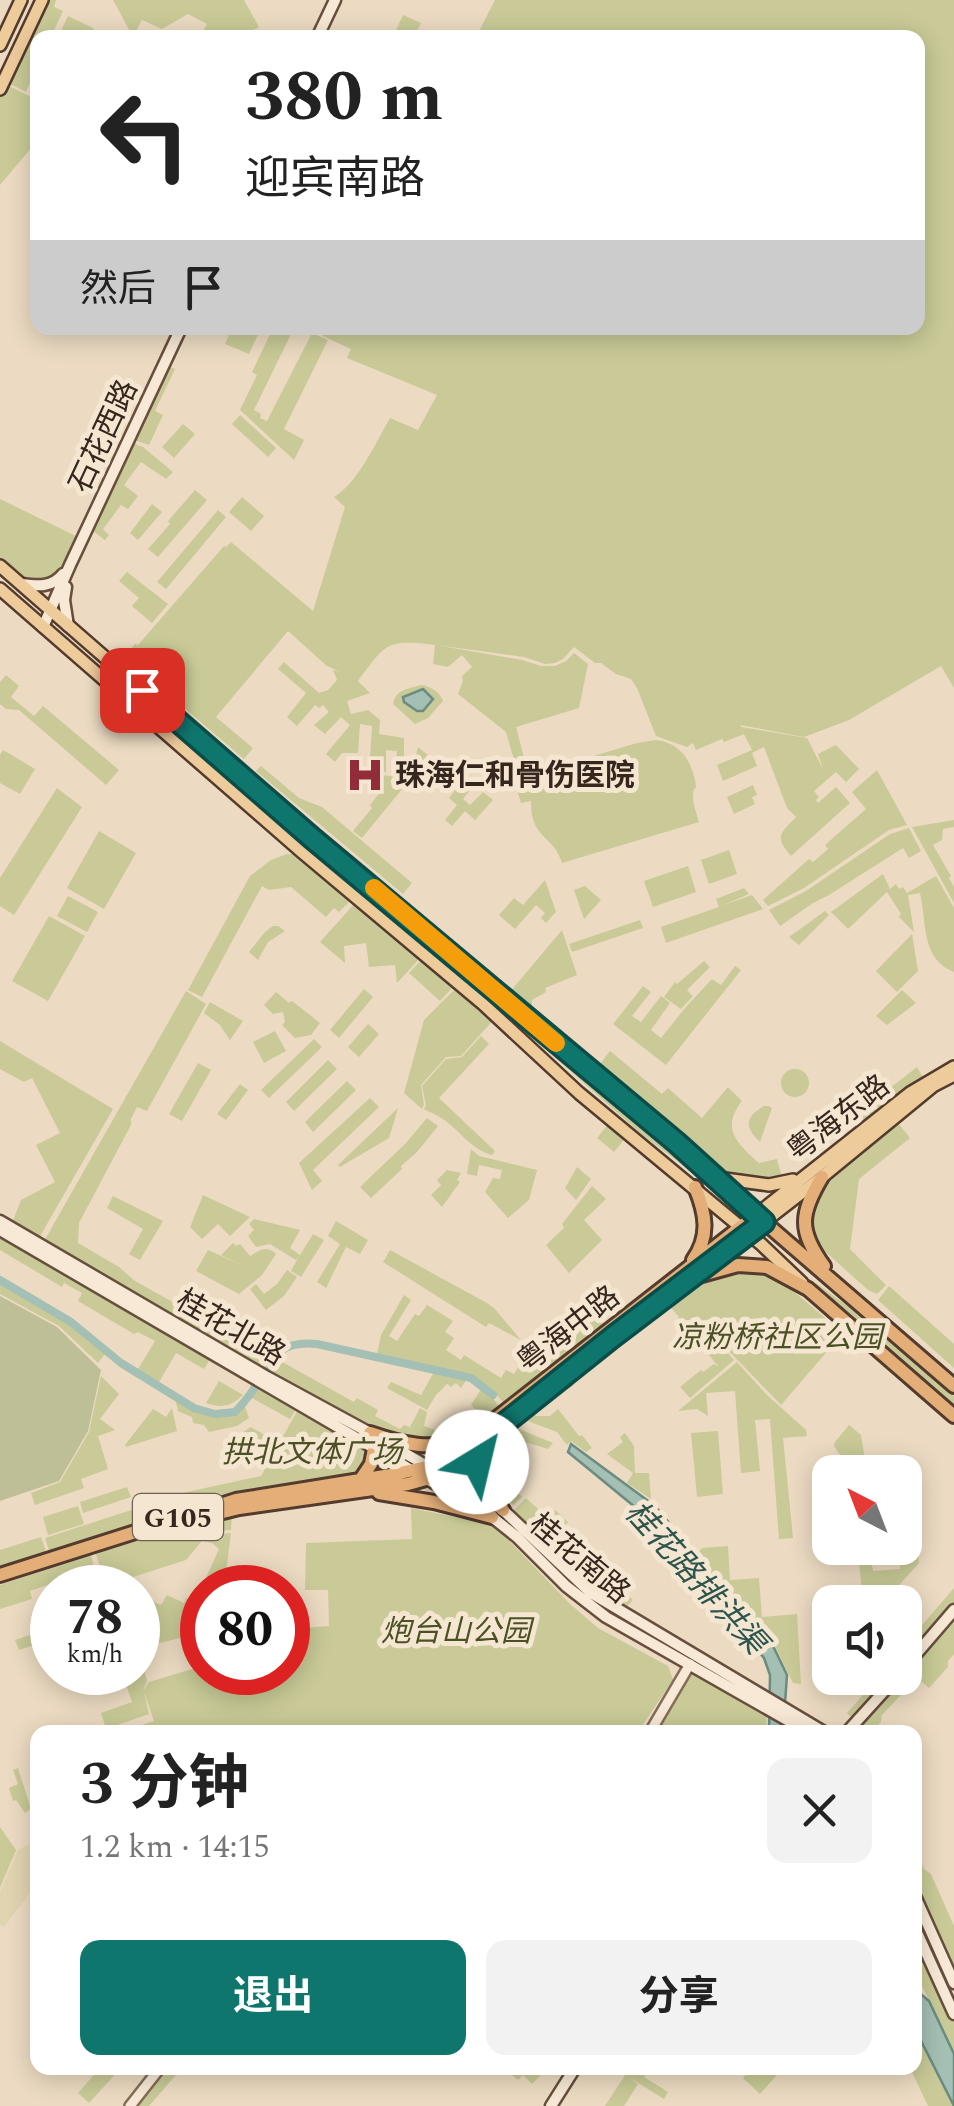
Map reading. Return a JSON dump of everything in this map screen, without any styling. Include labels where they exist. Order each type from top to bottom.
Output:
[{"type":"highway","points":[[822,1177],[806,1209],[804,1229],[814,1252],[838,1284]]},
{"type":"highway","points":[[688,1274],[705,1233],[704,1210],[695,1188]]},
{"type":"highway","points":[[760,1219],[954,1386]]},
{"type":"highway","name":"粤海中路","points":[[0,1583],[205,1516],[408,1484],[431,1473],[480,1438],[620,1320],[760,1219]]},
{"type":"highway","points":[[688,1274],[750,1264],[767,1267],[808,1290],[954,1416]]},
{"type":"highway","points":[[370,1432],[400,1443],[432,1446],[480,1438],[478,1470],[498,1514]]},
{"type":"highway","points":[[361,1479],[371,1464],[374,1449]]},
{"type":"highway","name":"粤海中路","points":[[0,1575],[236,1500],[410,1470],[431,1473]]},
{"type":"highway","points":[[352,1492],[390,1494],[498,1514]]},
{"type":"main road","points":[[0,46],[21,0]]},
{"type":"main road","points":[[1,88],[42,0]]},
{"type":"main road","points":[[321,30],[335,0]]},
{"type":"main road","name":"石花西路","points":[[43,627],[177,335]]},
{"type":"main road","points":[[21,584],[44,586],[60,579],[70,565]]},
{"type":"main road","points":[[68,626],[64,600],[70,565]]},
{"type":"main road","points":[[0,566],[312,838],[696,1160],[760,1219]]},
{"type":"main road","points":[[0,589],[482,1003],[607,1116],[745,1230],[808,1290]]},
{"type":"main road","points":[[549,1063],[558,1068],[568,1066],[570,1060],[562,1048]]},
{"type":"main road","name":"粤海东路","points":[[760,1219],[806,1175],[910,1093],[954,1066]]},
{"type":"main road","name":"粤海东路","points":[[760,1219],[822,1177],[922,1095],[954,1075]]},
{"type":"main road","points":[[682,1176],[693,1180],[699,1176],[696,1160]]},
{"type":"main road","points":[[713,1177],[769,1185],[806,1175]]},
{"type":"main road","name":"桂花北路","points":[[0,1221],[410,1470]]},
{"type":"main road","name":"桂花北路","points":[[0,1230],[260,1377],[370,1432],[431,1473]]},
{"type":"main road","name":"桂花南路","points":[[431,1473],[498,1514],[591,1593],[810,1725]]},
{"type":"main road","name":"桂花南路","points":[[498,1514],[584,1602],[690,1664],[767,1702]]},
{"type":"main road","points":[[922,1647],[954,1610]]},
{"type":"main road","points":[[852,1725],[880,1695]]},
{"type":"main road","name":"桂花南路","points":[[786,1713],[800,1725]]},
{"type":"main road","points":[[922,1912],[954,1983]]},
{"type":"main road","points":[[922,1943],[954,2014]]},
{"type":"main road","points":[[550,2106],[570,2075]]},
{"type":"street","points":[[654,1725],[690,1664]]},
{"type":"street","points":[[130,2106],[154,2075]]},
{"type":"shaded area","points":[[30,1844],[30,1892],[4,1927],[0,1924],[0,1892],[18,1850]]},
{"type":"green space","points":[[45,0],[56,0],[54,7],[63,11],[54,30],[31,30]]},
{"type":"green space","points":[[113,0],[244,0],[259,27],[204,30],[207,24],[188,14],[162,29],[142,20],[137,30],[129,30]]},
{"type":"green space","points":[[495,0],[954,0],[954,688],[941,666],[849,720],[804,737],[740,725],[807,738],[823,769],[818,754],[836,745],[859,769],[846,782],[836,772],[814,791],[818,803],[836,787],[850,803],[791,856],[781,835],[796,817],[787,808],[764,747],[752,753],[757,766],[723,781],[717,765],[752,750],[744,734],[696,750],[693,743],[687,747],[656,736],[631,679],[595,663],[574,647],[563,659],[545,664],[524,657],[436,645],[541,666],[555,666],[574,653],[588,664],[579,708],[516,727],[524,758],[520,760],[524,773],[518,774],[506,732],[458,694],[462,676],[472,667],[462,655],[448,667],[433,664],[435,645],[396,644],[381,652],[358,681],[370,693],[347,701],[351,714],[368,710],[380,720],[379,734],[404,738],[404,757],[415,759],[418,747],[435,761],[422,776],[416,772],[362,838],[353,831],[383,789],[382,775],[397,777],[400,758],[396,758],[397,751],[386,750],[386,773],[370,758],[372,726],[360,724],[358,753],[342,753],[335,762],[326,754],[350,725],[341,717],[325,734],[314,725],[329,712],[323,705],[315,705],[297,726],[287,717],[306,693],[278,669],[284,662],[319,693],[337,680],[333,670],[341,672],[327,666],[288,631],[216,717],[253,748],[244,759],[125,656],[231,542],[313,611],[345,507],[334,497],[359,472],[390,418],[418,430],[437,395],[347,358],[351,349],[323,335],[925,335],[925,30],[480,30]]},
{"type":"green space","points":[[403,15],[421,23],[418,30],[396,30]]},
{"type":"green space","points":[[68,16],[94,30],[61,30]]},
{"type":"green space","points":[[30,32],[30,83],[26,92],[6,82]]},
{"type":"green space","points":[[3,83],[30,96],[30,149],[0,185]]},
{"type":"green space","points":[[229,335],[258,335],[249,354],[225,344]]},
{"type":"green space","points":[[270,335],[291,335],[254,410],[267,421],[311,335],[328,340],[284,429],[304,440],[294,460],[240,410],[257,375],[252,372]]},
{"type":"green space","points":[[165,365],[175,369],[155,411],[163,415],[149,445],[131,439]]},
{"type":"green space","points":[[240,415],[276,448],[268,457],[232,424]]},
{"type":"green space","points":[[183,424],[195,434],[174,458],[162,447]]},
{"type":"green space","points":[[130,442],[143,447],[173,472],[166,479],[141,462],[124,485],[138,496],[128,509],[121,505],[103,529],[109,535],[105,540],[89,528]]},
{"type":"green space","points":[[195,490],[207,500],[158,557],[148,549]]},
{"type":"green space","points":[[242,497],[264,516],[251,531],[229,512]]},
{"type":"green space","points":[[0,499],[82,539],[60,579],[21,584],[0,566]]},
{"type":"green space","points":[[152,504],[162,512],[138,540],[130,533]]},
{"type":"green space","points":[[218,510],[226,517],[166,589],[157,582]]},
{"type":"green space","points":[[127,572],[168,604],[152,623],[132,606],[139,598],[119,581]]},
{"type":"green space","points":[[6,675],[19,686],[11,697],[34,716],[43,706],[119,770],[106,785],[19,710],[0,704],[0,682]]},
{"type":"green space","points":[[421,685],[431,688],[443,701],[428,718],[415,724],[393,704],[400,692]],"holes":[[[422,689],[433,698],[422,711],[403,701],[404,696]]]},
{"type":"green space","points":[[656,740],[677,748],[690,765],[699,822],[562,863],[534,823],[531,801],[521,803],[514,780]]},
{"type":"green space","points":[[3,750],[35,769],[20,794],[0,783]]},
{"type":"green space","points":[[261,766],[299,798],[322,807],[412,883],[403,894],[256,771]]},
{"type":"green space","points":[[877,770],[907,825],[889,830],[804,888],[768,906],[763,900],[809,859],[813,862],[828,849],[825,845],[866,809],[852,792]]},
{"type":"green space","points":[[461,783],[470,790],[463,799],[470,805],[483,792],[493,800],[475,820],[465,811],[452,826],[445,820],[457,805],[449,798]]},
{"type":"green space","points":[[753,785],[755,804],[734,814],[727,797]]},
{"type":"green space","points":[[57,788],[82,807],[14,915],[0,906],[0,878]]},
{"type":"green space","points":[[954,820],[954,827],[943,829],[942,840],[933,845],[951,876],[954,903],[912,827]]},
{"type":"green space","points":[[909,828],[921,851],[909,858],[903,848],[780,926],[769,910],[806,891],[890,834]]},
{"type":"green space","points":[[99,831],[136,853],[104,909],[67,888]]},
{"type":"green space","points":[[729,850],[737,874],[709,884],[701,860]]},
{"type":"green space","points":[[301,854],[351,900],[339,912],[334,908],[326,917],[291,887],[269,890],[262,886],[202,997],[188,990],[250,876],[271,860]]},
{"type":"green space","points":[[688,866],[696,892],[653,907],[644,881]]},
{"type":"green space","points":[[883,874],[890,889],[896,884],[907,893],[936,876],[954,908],[954,972],[936,959],[931,949],[920,893],[908,895],[914,932],[899,917],[901,914],[887,892],[848,929],[831,912]]},
{"type":"green space","points":[[545,880],[556,912],[546,923],[541,918],[545,913],[536,905],[515,929],[499,915],[514,898],[523,905]]},
{"type":"green space","points":[[585,886],[601,900],[584,919],[574,890]]},
{"type":"green space","points":[[744,888],[749,894],[721,906],[752,895],[763,909],[666,943],[661,927],[719,907],[716,899]]},
{"type":"green space","points":[[68,896],[98,912],[87,932],[57,916]]},
{"type":"green space","points":[[355,903],[422,956],[397,983],[395,965],[369,967],[366,943],[344,946],[345,963],[320,942]]},
{"type":"green space","points":[[825,911],[829,915],[799,945],[789,937]]},
{"type":"green space","points":[[49,916],[85,936],[48,1001],[12,981]]},
{"type":"green space","points":[[640,920],[643,928],[572,952],[569,944]]},
{"type":"green space","points":[[273,926],[285,931],[268,942],[258,960],[249,952]]},
{"type":"green space","points":[[562,930],[577,975],[545,988],[546,992],[532,1000],[532,1014],[504,999]]},
{"type":"green space","points":[[912,934],[918,971],[897,992],[876,971]]},
{"type":"green space","points":[[424,957],[455,985],[440,1001],[409,973]]},
{"type":"green space","points":[[704,961],[710,967],[687,990],[693,996],[681,1009],[664,997],[675,982]]},
{"type":"green space","points":[[735,966],[741,970],[666,1065],[613,1024],[643,986],[651,992],[632,1016],[641,1022],[661,996],[670,1003],[651,1030],[661,1038],[712,979],[721,985]]},
{"type":"green space","points":[[459,985],[497,1016],[461,1056],[446,1057],[421,1085],[422,1109],[404,1093],[424,1020]]},
{"type":"green space","points":[[364,989],[373,997],[339,1038],[330,1030]]},
{"type":"green space","points":[[902,990],[916,1003],[887,1025],[876,1016]]},
{"type":"green space","points":[[186,991],[206,1004],[147,1111],[137,1107],[79,1223],[78,1243],[135,1281],[271,1357],[262,1372],[43,1243]]},
{"type":"green space","points":[[276,992],[320,1023],[311,1035],[295,1038],[282,1025],[283,1012],[273,1014],[264,1005]]},
{"type":"green space","points":[[210,1002],[243,1021],[230,1040],[220,1025],[204,1013]]},
{"type":"green space","points":[[368,1024],[379,1034],[359,1057],[348,1047]]},
{"type":"green space","points":[[275,1031],[286,1051],[264,1063],[253,1042]]},
{"type":"green space","points":[[534,1035],[692,1168],[689,1170],[640,1133]]},
{"type":"green space","points":[[481,1036],[489,1044],[439,1098],[495,1151],[492,1155],[424,1109],[422,1086],[446,1059],[462,1057]]},
{"type":"green space","points":[[314,1039],[322,1047],[269,1098],[261,1090]]},
{"type":"green space","points":[[0,1041],[113,1109],[39,1238],[12,1223],[21,1200],[55,1182],[36,1145],[60,1133],[32,1078],[24,1082],[0,1069]]},
{"type":"green space","points":[[610,1051],[662,1094],[668,1088],[702,1118],[728,1087],[742,1101],[732,1120],[734,1135],[759,1163],[777,1159],[782,1178],[720,1176],[678,1143],[684,1134],[600,1064]]},
{"type":"green space","points":[[328,1060],[337,1069],[294,1111],[286,1102]]},
{"type":"green space","points":[[198,1063],[211,1070],[182,1121],[169,1114]]},
{"type":"green space","points":[[917,1067],[925,1081],[883,1112],[872,1102]]},
{"type":"green space","points":[[795,1069],[805,1073],[809,1083],[805,1093],[795,1097],[785,1093],[781,1083],[785,1073]]},
{"type":"green space","points":[[347,1081],[356,1090],[313,1132],[305,1122]]},
{"type":"green space","points":[[240,1084],[248,1090],[226,1120],[217,1114]]},
{"type":"green space","points":[[852,1088],[880,1114],[861,1129],[845,1112]]},
{"type":"green space","points":[[370,1098],[379,1107],[313,1170],[322,1181],[312,1190],[299,1163]]},
{"type":"green space","points":[[764,1106],[772,1108],[760,1142],[749,1123]]},
{"type":"green space","points":[[398,1108],[389,1138],[338,1165]]},
{"type":"green space","points":[[427,1118],[438,1126],[371,1198],[360,1187]]},
{"type":"green space","points":[[895,1119],[910,1138],[859,1179],[850,1249],[886,1285],[877,1294],[809,1237],[810,1200],[823,1178]]},
{"type":"green space","points":[[610,1122],[627,1136],[614,1152],[597,1138]]},
{"type":"green space","points":[[471,1149],[479,1156],[537,1170],[529,1200],[508,1218],[485,1192],[493,1178],[500,1179],[502,1170],[479,1165],[477,1176],[467,1174]]},
{"type":"green space","points":[[577,1167],[591,1179],[576,1200],[565,1188]]},
{"type":"green space","points":[[447,1170],[461,1173],[457,1180],[460,1182],[442,1207],[431,1195],[441,1185],[437,1180]]},
{"type":"green space","points":[[592,1186],[606,1199],[584,1220],[602,1240],[569,1273],[546,1245],[564,1228],[562,1224]]},
{"type":"green space","points":[[203,1195],[250,1217],[230,1236],[218,1224],[202,1239],[190,1227]]},
{"type":"green space","points":[[113,1196],[163,1221],[140,1260],[129,1254],[143,1229],[107,1208]]},
{"type":"green space","points":[[254,1219],[300,1230],[290,1248],[300,1255],[313,1234],[324,1240],[301,1277],[291,1271],[299,1256],[296,1260],[270,1244],[256,1247],[248,1236],[254,1230],[249,1224]]},
{"type":"green space","points":[[336,1221],[368,1240],[360,1254],[346,1247],[326,1288],[317,1282],[340,1244],[328,1236]]},
{"type":"green space","points":[[0,1232],[212,1356],[204,1369],[176,1353],[159,1382],[138,1369],[155,1341],[138,1332],[134,1334],[78,1301],[82,1293],[64,1283],[62,1287],[0,1250]]},
{"type":"green space","points":[[233,1243],[240,1244],[250,1256],[266,1249],[276,1254],[262,1275],[239,1294],[196,1271],[208,1250],[239,1264],[221,1255]]},
{"type":"green space","points":[[390,1250],[487,1303],[521,1340],[489,1323],[486,1327],[383,1262]]},
{"type":"green space","points":[[287,1270],[297,1277],[284,1296],[266,1310],[250,1289],[256,1284],[264,1294]]},
{"type":"green space","name":"凉粉桥社区公园","points":[[726,1271],[764,1273],[785,1284],[843,1333],[781,1405],[699,1320],[734,1360],[690,1398],[680,1387],[701,1370],[714,1364],[719,1367],[667,1303],[693,1285]]},
{"type":"green space","points":[[0,1281],[71,1323],[106,1353],[98,1363],[59,1326],[0,1294]]},
{"type":"green space","points":[[816,1283],[864,1318],[954,1396],[954,1408],[815,1286]]},
{"type":"green space","points":[[889,1286],[954,1344],[954,1368],[878,1300]]},
{"type":"green space","points":[[404,1295],[411,1300],[389,1336],[397,1341],[415,1314],[419,1316],[427,1305],[453,1321],[445,1332],[454,1338],[446,1350],[461,1360],[464,1355],[501,1378],[506,1370],[514,1374],[530,1349],[548,1370],[505,1405],[473,1375],[377,1354],[381,1335]]},
{"type":"green space","points":[[0,1296],[57,1327],[101,1370],[88,1431],[59,1481],[0,1501]]},
{"type":"green space","points":[[598,1316],[605,1325],[552,1367],[544,1358]]},
{"type":"green space","points":[[275,1358],[354,1402],[357,1398],[378,1410],[375,1416],[400,1429],[404,1425],[410,1427],[420,1408],[427,1412],[424,1426],[446,1434],[479,1413],[471,1405],[481,1389],[500,1407],[467,1433],[440,1444],[371,1430],[266,1374]]},
{"type":"green space","points":[[737,1362],[806,1430],[807,1436],[783,1438],[793,1538],[779,1539],[770,1419],[755,1420],[760,1471],[741,1473],[735,1391],[706,1393],[708,1416],[697,1409],[678,1411]]},
{"type":"green space","points":[[434,1372],[467,1379],[461,1388],[456,1383],[451,1387],[447,1384],[427,1410],[387,1388],[391,1382],[421,1395]]},
{"type":"green space","points":[[101,1376],[119,1394],[100,1419],[115,1430],[98,1436],[108,1469],[81,1479],[84,1488],[35,1505],[31,1493],[60,1482],[89,1432]]},
{"type":"green space","points":[[219,1381],[243,1395],[226,1405],[206,1403]]},
{"type":"green space","points":[[569,1381],[574,1385],[534,1414],[550,1416],[558,1409],[592,1448],[586,1452],[571,1441],[567,1445],[557,1432],[528,1421],[522,1425],[518,1420]]},
{"type":"green space","points":[[259,1384],[298,1406],[290,1419],[250,1397]]},
{"type":"green space","points":[[175,1399],[197,1410],[219,1414],[236,1414],[244,1404],[249,1418],[237,1426],[209,1432],[178,1411]]},
{"type":"green space","name":"拱北文体广场","points":[[300,1406],[373,1449],[360,1478],[235,1498],[51,1557],[45,1538],[187,1492],[261,1476]]},
{"type":"green space","points":[[172,1408],[177,1431],[126,1447],[153,1409],[166,1417]]},
{"type":"green space","points":[[514,1423],[519,1429],[553,1443],[548,1449],[525,1442],[526,1464],[508,1483],[522,1497],[513,1505],[483,1474],[491,1444]]},
{"type":"green space","points":[[849,1425],[861,1435],[864,1455],[841,1455],[835,1442]]},
{"type":"green space","points":[[251,1427],[277,1442],[263,1466],[259,1450],[243,1453],[240,1434]]},
{"type":"green space","points":[[718,1431],[723,1494],[697,1497],[691,1433]]},
{"type":"green space","points":[[625,1433],[634,1446],[635,1473],[649,1473],[651,1499],[627,1483],[633,1473],[607,1454],[623,1442],[620,1437]]},
{"type":"green space","points":[[127,1487],[131,1497],[83,1513],[80,1502]]},
{"type":"green space","points":[[526,1498],[547,1517],[555,1510],[568,1522],[555,1536],[568,1549],[557,1557],[513,1511]]},
{"type":"green space","points":[[78,1506],[84,1524],[48,1535],[43,1517]]},
{"type":"green space","name":"炮台山公园","points":[[411,1508],[488,1524],[499,1530],[598,1628],[668,1666],[673,1680],[643,1725],[142,1725],[154,1721],[145,1695],[160,1695],[160,1679],[180,1673],[180,1695],[310,1695],[310,1627],[329,1626],[328,1590],[310,1590],[306,1543],[412,1539]]},
{"type":"green space","points":[[232,1512],[231,1530],[201,1532],[201,1542],[186,1560],[160,1568],[160,1565],[99,1565],[96,1554]]},
{"type":"green space","points":[[231,1533],[227,1565],[212,1565],[219,1549],[203,1541],[203,1535]]},
{"type":"green space","points":[[41,1537],[48,1557],[0,1573],[0,1550]]},
{"type":"green space","points":[[728,1546],[730,1580],[759,1578],[762,1617],[797,1614],[801,1684],[793,1683],[775,1646],[697,1554],[702,1548]]},
{"type":"green space","points":[[582,1553],[633,1600],[625,1609],[560,1559]]},
{"type":"green space","points":[[91,1555],[93,1565],[61,1565]]},
{"type":"green space","points":[[859,1565],[872,1565],[873,1571],[900,1569],[900,1565],[917,1565],[899,1585],[861,1585]]},
{"type":"green space","points":[[30,1575],[30,1600],[0,1609],[0,1585]]},
{"type":"green space","points":[[954,1588],[954,1607],[922,1644],[922,1625]]},
{"type":"green space","points":[[167,1595],[180,1601],[180,1638],[160,1643],[160,1605]]},
{"type":"green space","points":[[954,1614],[954,1654],[929,1688],[922,1682],[922,1651]]},
{"type":"green space","points":[[30,1635],[30,1646],[19,1650],[15,1640]]},
{"type":"green space","points":[[690,1669],[767,1712],[766,1725],[659,1725]]},
{"type":"green space","name":"炮台山公园","points":[[130,1695],[145,1695],[149,1714],[117,1725],[105,1725],[101,1713],[132,1702]]},
{"type":"green space","points":[[863,1695],[877,1695],[854,1720],[847,1713]]},
{"type":"green space","points":[[882,1695],[901,1695],[878,1725],[854,1725]]},
{"type":"green space","points":[[18,1768],[30,1806],[25,1813],[13,1801],[9,1788],[18,1784],[13,1770]]},
{"type":"green space","points":[[0,1827],[16,1850],[0,1888]]},
{"type":"green space","points":[[922,1864],[931,1874],[954,1926],[954,1979],[922,1908]]},
{"type":"green space","points":[[922,1945],[954,2016],[954,2053],[922,1986]]},
{"type":"green space","points":[[922,2044],[953,2106],[928,2106],[913,2075],[922,2075]]},
{"type":"green space","points":[[94,2075],[115,2075],[89,2103],[78,2093]]},
{"type":"green space","points":[[158,2075],[176,2075],[149,2106],[133,2106]]},
{"type":"green space","points":[[523,2075],[541,2075],[532,2084]]},
{"type":"green space","points":[[625,2075],[645,2075],[668,2092],[664,2099],[627,2076],[638,2084],[624,2106],[605,2106]]},
{"type":"green space","points":[[746,2075],[777,2075],[760,2094],[743,2078]]},
{"type":"water","points":[[423,689],[433,699],[423,711],[404,702],[403,697]]},
{"type":"water","name":"桂花路排洪渠","points":[[571,1444],[655,1506],[774,1648],[787,1675],[783,1725],[769,1725],[770,1675],[764,1658],[641,1512],[568,1452]]},
{"type":"water","points":[[922,1995],[929,2001],[954,2054],[954,2106],[922,2043]]},
{"type":"waterway","points":[[0,1280],[71,1322],[121,1363],[194,1408],[215,1414],[235,1412],[276,1355],[303,1344],[471,1378],[493,1395]]},
{"type":"slow traffic","points":[[374,888],[556,1043]]},
{"type":"place","name":"珠海仁和骨伤医院","points":[[365,775]]},
{"type":"route","points":[[142,690],[312,838],[677,1143],[764,1222],[486,1438],[477,1462]]}]
